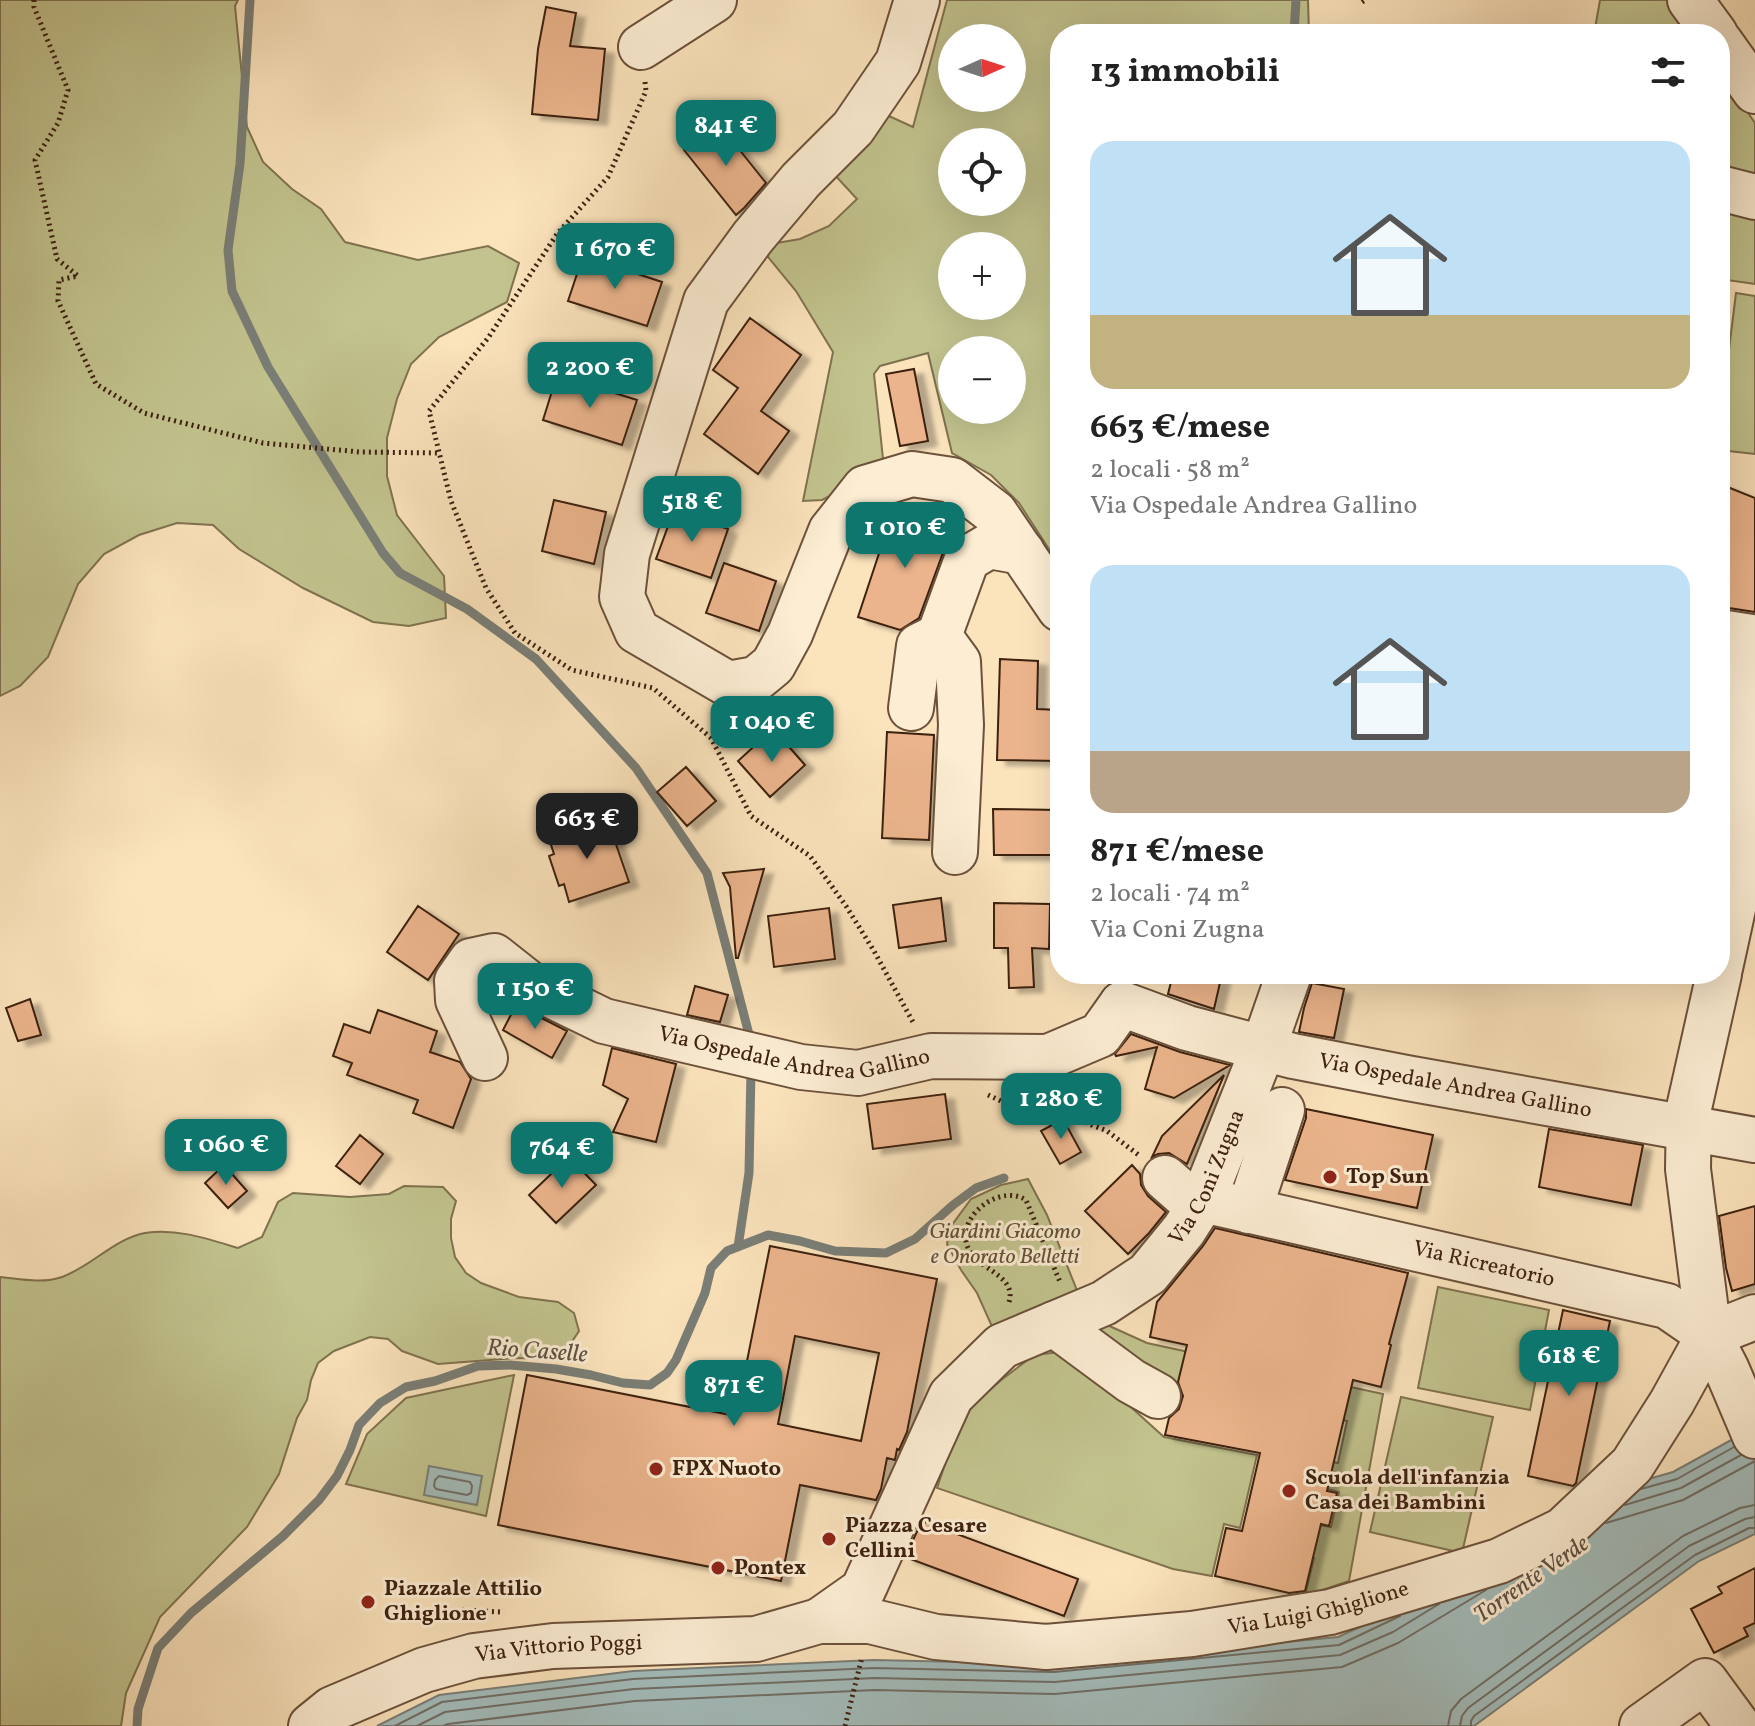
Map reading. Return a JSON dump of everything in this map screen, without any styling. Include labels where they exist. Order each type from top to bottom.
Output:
[{"type":"street","points":[[641,47],[714,0]]},
{"type":"street","points":[[917,0],[898,62],[853,128],[801,180],[753,237],[706,301],[627,554],[622,597],[637,631],[728,684],[756,679],[773,665],[790,634],[831,531],[865,488],[912,474],[952,480],[995,513],[1050,594]]},
{"type":"street","points":[[1690,0],[1708,24]]},
{"type":"street","points":[[1730,56],[1755,91]]},
{"type":"street","points":[[1730,191],[1755,197]]},
{"type":"street","points":[[911,708],[919,646],[939,636],[967,559],[989,546],[1022,552]]},
{"type":"street","points":[[1730,634],[1752,637],[1730,808]]},
{"type":"street","points":[[939,636],[958,662],[961,725],[955,852]]},
{"type":"street","points":[[1730,823],[1753,820],[1730,923]]},
{"type":"street","name":"Via Ospedale Andrea Gallino","points":[[485,1058],[458,1000],[457,981],[471,961],[494,956],[532,986],[604,1021],[801,1067],[858,1073],[931,1056],[1048,1057],[1100,1035],[1120,989],[1187,1028],[1263,1049],[1755,1140]]},
{"type":"street","name":"Via Coni Zugna","points":[[819,1621],[863,1590],[951,1396],[1002,1346],[1104,1303],[1148,1274],[1184,1230],[1201,1204],[1286,984]]},
{"type":"street","points":[[1717,984],[1692,1089],[1688,1169],[1712,1353],[1755,1436]]},
{"type":"street","points":[[1249,1211],[1282,1110]]},
{"type":"street","points":[[1165,1178],[1201,1204]]},
{"type":"street","name":"Via Ricreatorio","points":[[1201,1204],[1249,1211],[1667,1306],[1712,1353]]},
{"type":"street","points":[[1712,1353],[1755,1317]]},
{"type":"street","points":[[1064,1320],[1131,1381],[1158,1396]]},
{"type":"street","name":"Via Luigi Ghiglione","points":[[819,1621],[866,1636],[936,1637],[1046,1647],[1192,1634],[1330,1612],[1499,1561],[1563,1530],[1632,1465],[1672,1402],[1712,1353]]},
{"type":"street","name":"Via Vittorio Poggi","points":[[311,1726],[332,1709],[424,1670],[474,1656],[553,1646],[756,1639],[819,1621]]},
{"type":"street","points":[[1642,1726],[1705,1681],[1738,1726]]},
{"type":"path","points":[[34,0],[34,7],[68,90],[58,123],[35,160],[57,259],[78,276],[59,280],[58,301],[96,384],[144,413],[263,443],[360,452],[439,453]]},
{"type":"path","points":[[1008,1305],[1011,1294],[1008,1285],[977,1261],[967,1249],[965,1236],[971,1219],[982,1205],[1009,1195],[1026,1200],[1046,1247],[1064,1320]]},
{"type":"path","points":[[1037,1247],[1046,1247]]},
{"type":"path","points":[[977,1261],[992,1257]]},
{"type":"path","points":[[462,1610],[504,1613]]},
{"type":"path","points":[[845,1726],[866,1636]]},
{"type":"green space","points":[[0,0],[238,0],[235,6],[247,127],[263,162],[292,189],[321,209],[345,242],[418,260],[488,246],[519,263],[507,302],[439,337],[411,364],[397,399],[387,438],[387,476],[397,515],[444,576],[446,618],[409,626],[373,622],[303,588],[239,549],[213,525],[177,523],[139,535],[104,554],[78,584],[48,657],[20,686],[0,696]]},
{"type":"green space","points":[[947,0],[1308,0],[1309,24],[1050,24],[1050,551],[1019,503],[991,475],[952,453],[945,424],[1026,424],[1026,336],[938,336],[938,395],[928,353],[880,366],[874,374],[884,468],[822,500],[803,501],[833,352],[796,291],[759,246],[800,239],[829,226],[857,199],[832,172],[889,116],[913,127],[938,34],[938,112],[1026,112],[1026,24],[941,24]]},
{"type":"green space","points":[[1600,0],[1668,0],[1685,24],[1596,24]]},
{"type":"green space","points":[[1730,87],[1755,123],[1755,182],[1730,179]]},
{"type":"green space","points":[[1730,209],[1755,215],[1755,284],[1730,280]]},
{"type":"green space","points":[[1736,293],[1755,296],[1755,454],[1730,451],[1730,341]]},
{"type":"green space","name":"Giardini Giacomo e Onorato Belletti","points":[[1028,1179],[1047,1215],[1078,1293],[994,1331],[977,1293],[947,1244],[949,1229],[971,1199],[1001,1185]]},
{"type":"green space","points":[[404,1186],[443,1187],[456,1201],[451,1219],[451,1238],[455,1257],[466,1273],[481,1283],[519,1297],[558,1302],[574,1313],[579,1331],[563,1355],[546,1359],[438,1364],[402,1351],[388,1339],[370,1337],[334,1351],[318,1363],[279,1474],[247,1527],[160,1617],[126,1693],[121,1726],[0,1726],[0,1277],[39,1281],[62,1277],[124,1241],[145,1233],[181,1233],[238,1248],[262,1237],[278,1202],[293,1193],[350,1197],[389,1194]]},
{"type":"green space","points":[[1438,1287],[1549,1310],[1530,1410],[1418,1388]]},
{"type":"green space","points":[[1105,1324],[1147,1343],[1383,1394],[1349,1581],[1305,1596],[1314,1558],[1305,1556],[1313,1524],[1331,1527],[1339,1492],[1320,1487],[1327,1461],[1338,1463],[1347,1421],[1135,1373],[1085,1337]]},
{"type":"green space","points":[[1069,1351],[1164,1437],[1257,1455],[1240,1528],[1224,1524],[1212,1576],[1173,1569],[937,1488],[957,1428],[969,1408],[1034,1355]]},
{"type":"green space","points":[[514,1375],[486,1516],[346,1484],[367,1434],[406,1398]]},
{"type":"green space","points":[[1401,1397],[1493,1417],[1462,1553],[1370,1532]]},
{"type":"water","name":"Torrente Verde","points":[[1755,1427],[1755,1534],[1699,1561],[1474,1726],[377,1726],[439,1695],[633,1671],[874,1660],[1054,1664],[1338,1637],[1384,1616],[1579,1499],[1673,1472]]},
{"type":"water","points":[[429,1466],[482,1476],[477,1505],[424,1495]]},
{"type":"building","points":[[546,7],[576,13],[570,46],[605,49],[598,120],[532,114],[538,49]]},
{"type":"building","points":[[718,123],[766,183],[736,215],[684,150]]},
{"type":"building","points":[[583,256],[662,282],[647,326],[568,301]]},
{"type":"building","points":[[750,318],[801,355],[761,411],[789,431],[758,474],[704,434],[738,388],[713,370]]},
{"type":"building","points":[[914,369],[928,441],[900,446],[886,374]]},
{"type":"building","points":[[557,375],[637,400],[622,445],[543,420]]},
{"type":"building","points":[[1730,488],[1755,498],[1755,612],[1730,608]]},
{"type":"building","points":[[554,500],[606,512],[594,564],[542,551]]},
{"type":"building","points":[[894,508],[955,528],[919,618],[900,630],[858,617]]},
{"type":"building","points":[[674,510],[728,529],[711,578],[656,559]]},
{"type":"building","points":[[724,563],[776,581],[759,631],[706,613]]},
{"type":"building","points":[[1000,659],[1038,661],[1037,709],[1050,710],[1050,761],[997,760]]},
{"type":"building","points":[[776,732],[805,765],[770,797],[738,761],[762,739],[766,742]]},
{"type":"building","points":[[887,732],[934,735],[929,840],[882,838]]},
{"type":"building","points":[[686,767],[716,801],[687,826],[657,792]]},
{"type":"building","points":[[993,809],[1050,810],[1050,855],[994,855]]},
{"type":"building","points":[[597,820],[601,830],[610,827],[629,882],[569,902],[564,884],[559,886],[549,856],[554,854],[548,836]]},
{"type":"building","points":[[764,869],[736,958],[730,887],[723,873]]},
{"type":"building","points":[[941,898],[946,941],[899,948],[893,905]]},
{"type":"building","points":[[994,903],[1050,904],[1049,949],[1032,948],[1034,987],[1009,988],[1008,948],[994,948]]},
{"type":"building","points":[[418,906],[459,934],[428,980],[387,952]]},
{"type":"building","points":[[829,908],[835,959],[774,967],[768,916]]},
{"type":"building","points":[[1170,984],[1220,984],[1214,1009],[1168,994]]},
{"type":"building","points":[[1312,984],[1344,989],[1334,1038],[1299,1032]]},
{"type":"building","points":[[695,986],[728,995],[720,1022],[687,1015]]},
{"type":"building","points":[[30,999],[41,1035],[18,1041],[6,1008]]},
{"type":"building","points":[[516,1005],[567,1031],[552,1058],[503,1030]]},
{"type":"building","points":[[378,1010],[437,1031],[430,1052],[460,1062],[471,1079],[453,1128],[413,1113],[418,1100],[347,1075],[352,1063],[333,1056],[344,1024],[370,1033]]},
{"type":"building","points":[[1131,1034],[1180,1052],[1230,1065],[1174,1098],[1145,1089],[1157,1047],[1116,1056]]},
{"type":"building","points":[[612,1048],[676,1064],[656,1142],[613,1132],[628,1099],[603,1085]]},
{"type":"building","points":[[1224,1075],[1187,1164],[1169,1153],[1152,1157],[1162,1136]]},
{"type":"building","points":[[945,1094],[951,1139],[873,1149],[867,1104]]},
{"type":"building","points":[[1306,1109],[1433,1135],[1417,1208],[1285,1180],[1306,1118]]},
{"type":"building","points":[[1063,1119],[1081,1152],[1060,1164],[1041,1131]]},
{"type":"building","points":[[1549,1129],[1643,1145],[1631,1205],[1539,1187]]},
{"type":"building","points":[[360,1135],[383,1154],[360,1184],[336,1166]]},
{"type":"building","points":[[569,1157],[596,1185],[556,1223],[529,1195]]},
{"type":"building","points":[[224,1165],[247,1191],[228,1208],[205,1183]]},
{"type":"building","points":[[1132,1165],[1140,1174],[1141,1185],[1148,1196],[1166,1212],[1128,1254],[1085,1211]]},
{"type":"building","points":[[1755,1206],[1755,1284],[1732,1291],[1719,1216]]},
{"type":"building","points":[[1215,1228],[1408,1273],[1381,1387],[1353,1380],[1327,1491],[1337,1493],[1329,1526],[1321,1524],[1305,1591],[1289,1593],[1215,1576],[1226,1528],[1242,1531],[1260,1453],[1165,1435],[1169,1418],[1179,1409],[1183,1396],[1178,1382],[1187,1345],[1150,1337],[1157,1302]]},
{"type":"building","name":"FPX Nuoto","points":[[770,1246],[937,1279],[907,1432],[897,1449],[895,1460],[887,1458],[876,1500],[800,1485],[781,1581],[498,1525],[527,1375],[736,1416]],"holes":[[[795,1336],[879,1353],[861,1441],[778,1424]]]},
{"type":"building","points":[[1563,1310],[1610,1321],[1573,1486],[1528,1476]]},
{"type":"building","points":[[922,1521],[1078,1579],[1064,1616],[905,1557]]},
{"type":"building","points":[[1755,1568],[1755,1623],[1744,1628],[1748,1636],[1714,1653],[1691,1609],[1722,1593],[1718,1587]]},
{"type":"waterway","points":[[250,0],[240,164],[228,250],[232,291],[268,367],[383,553],[400,573],[467,609],[536,659],[636,768],[707,873],[751,1042]]},
{"type":"waterway","name":"Rio Caselle","points":[[1295,24],[1296,0]]},
{"type":"waterway","points":[[738,1247],[749,1173],[751,1069]]},
{"type":"waterway","name":"Rio Caselle","points":[[137,1726],[138,1709],[158,1648],[191,1613],[283,1536],[319,1500],[337,1476],[359,1425],[380,1403],[406,1387],[478,1366],[556,1369],[623,1383],[650,1385],[667,1373],[676,1360],[705,1293],[711,1268],[727,1251],[768,1235],[835,1251],[886,1253],[915,1239],[976,1188],[1004,1178]]},
{"type":"place","name":"Top Sun","points":[[1330,1177]]},
{"type":"place","name":"FPX Nuoto","points":[[656,1469]]},
{"type":"place","name":"Scuola dell'infanzia Casa dei Bambini","points":[[1289,1491]]},
{"type":"place","name":"Piazza Cesare Cellini","points":[[829,1539]]},
{"type":"place","name":"Pontex","points":[[718,1568]]},
{"type":"place","name":"Piazzale Attilio Ghiglione","points":[[368,1602]]}]
